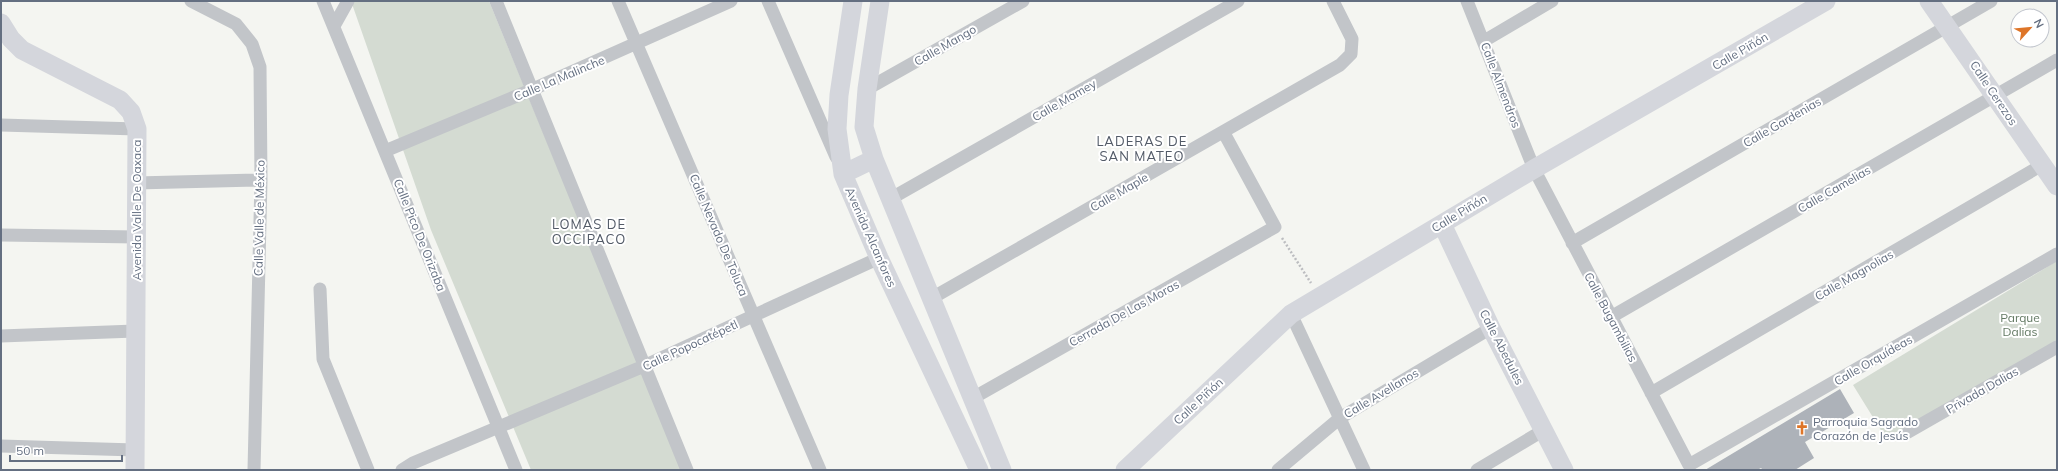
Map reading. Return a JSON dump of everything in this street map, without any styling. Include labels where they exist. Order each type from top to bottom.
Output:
[{"type":"street","name":"Calle Valle de México","points":[[191,1],[236,24],[252,44],[260,67],[261,180],[254,470]]},
{"type":"street","name":"Calle Pico De Orizaba","points":[[323,1],[516,470]]},
{"type":"street","points":[[334,26],[348,1]]},
{"type":"street","points":[[496,1],[687,470]]},
{"type":"street","name":"Calle Nevado De Toluca","points":[[618,1],[820,470]]},
{"type":"street","name":"Calle La Malinche","points":[[384,151],[637,45],[731,1]]},
{"type":"street","name":"Avenida Alcanfores","points":[[768,1],[879,258],[979,470]]},
{"type":"street","points":[[854,1],[837,129],[843,174],[874,159]]},
{"type":"street","points":[[880,1],[867,89],[864,127],[874,159],[890,199],[1002,470]]},
{"type":"street","name":"Calle Mango","points":[[867,89],[1023,1]]},
{"type":"street","name":"Calle Mamey","points":[[890,199],[1238,1]]},
{"type":"street","name":"Calle Maple","points":[[932,298],[1340,66],[1351,54],[1352,39],[1333,1]]},
{"type":"street","name":"Calle Almendros","points":[[1468,1],[1534,169]]},
{"type":"street","points":[[1484,41],[1552,1]]},
{"type":"street","name":"Calle Piñón","points":[[1125,470],[1291,314],[1534,169],[1826,1]]},
{"type":"street","name":"Calle Cerezos","points":[[1929,1],[1948,26],[1996,97],[2050,161],[2057,186]]},
{"type":"street","name":"Calle Gardenias","points":[[1572,243],[1991,1]]},
{"type":"street","name":"Avenida Valle De Oaxaca","points":[[1,23],[11,39],[22,50],[120,100],[131,112],[137,129],[135,470]]},
{"type":"street","name":"Calle Camelias","points":[[1611,317],[1996,97],[2057,60]]},
{"type":"street","points":[[1,125],[137,129]]},
{"type":"street","points":[[1224,133],[1275,227]]},
{"type":"street","name":"Calle Magnolias","points":[[1651,393],[2050,161]]},
{"type":"street","name":"Calle Bugambilias","points":[[1534,169],[1689,465]]},
{"type":"street","points":[[136,183],[261,180]]},
{"type":"street","name":"Calle Abedules","points":[[1442,224],[1491,328],[1564,470]]},
{"type":"street","name":"Cerrada De Las Moras","points":[[973,398],[1275,227]]},
{"type":"street","points":[[1,235],[137,237]]},
{"type":"street","name":"Calle Orquídeas","points":[[1689,465],[2057,254]]},
{"type":"street","name":"Calle Popocatépetl","points":[[402,470],[413,463],[644,366],[879,258]]},
{"type":"street","points":[[320,289],[323,359],[368,470]]},
{"type":"street","points":[[1291,314],[1364,470]]},
{"type":"street","name":"Calle Avellanos","points":[[1278,470],[1340,418],[1491,328]]},
{"type":"street","points":[[1,336],[135,331]]},
{"type":"street","name":"Privada Dalias","points":[[1908,432],[2057,347]]},
{"type":"street","points":[[1477,470],[1544,430]]},
{"type":"street","points":[[1,446],[135,450]]},
{"type":"path","points":[[1275,227],[1319,296]]},
{"type":"green space","points":[[351,1],[489,1],[682,470],[531,470],[431,230]]},
{"type":"green space","name":"Parque Dalias","points":[[2057,261],[2057,342],[1887,440],[1853,385]]},
{"type":"building","name":"Parroquia Sagrado Corazón de Jesús","points":[[1840,389],[1854,413],[1805,442],[1814,458],[1795,470],[1763,470],[1761,468],[1757,470],[1705,470]]},
{"type":"place","name":"Parroquia Sagrado Corazón de Jesús","points":[[1802,428]]},
{"type":"district","name":"LADERAS DE SAN MATEO","points":[[1142,148]]},
{"type":"district","name":"LOMAS DE OCCIPACO","points":[[589,232]]}]
